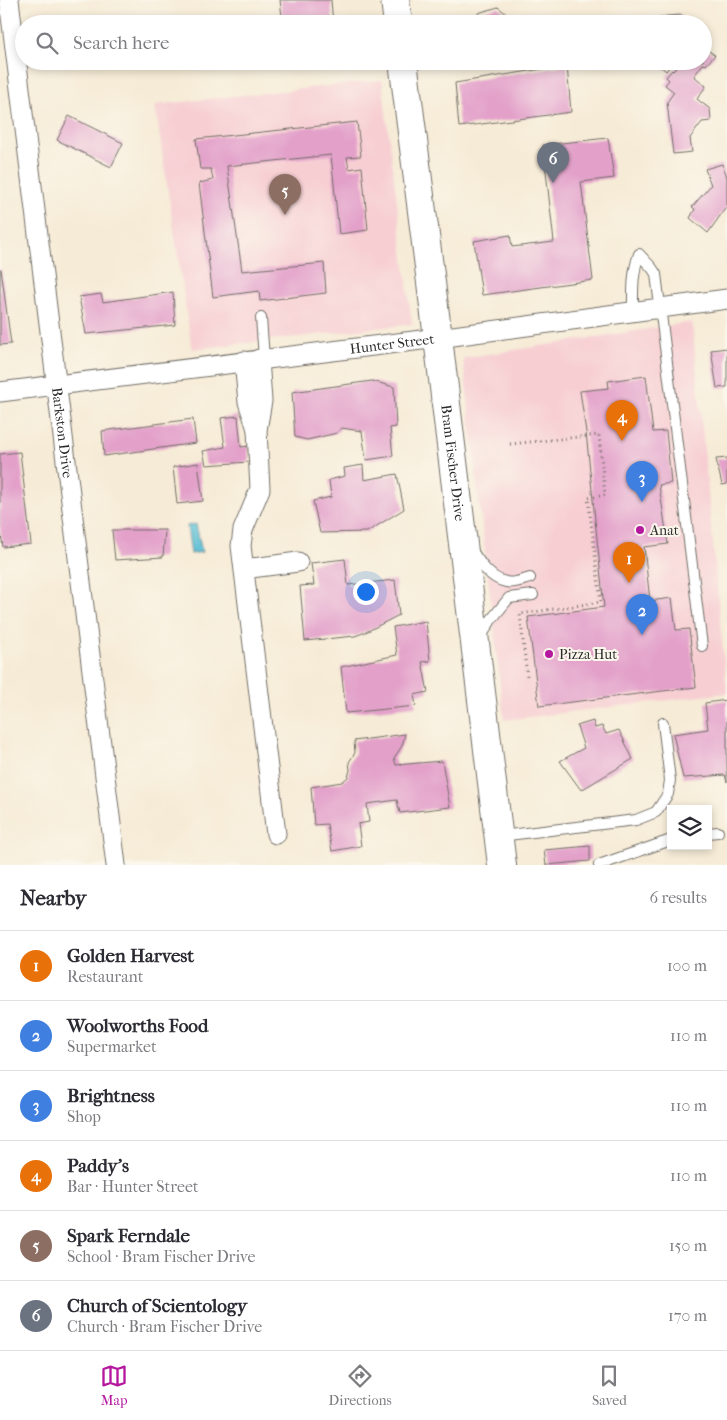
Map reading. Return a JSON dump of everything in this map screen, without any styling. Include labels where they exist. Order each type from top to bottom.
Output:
[{"type":"main road","points":[[396,0],[397,15]]},
{"type":"main road","name":"Bram Fischer Drive","points":[[404,70],[502,865]]},
{"type":"street","name":"Barkston Drive","points":[[10,0],[15,40]]},
{"type":"street","name":"Barkston Drive","points":[[19,70],[116,865]]},
{"type":"street","name":"Hunter Street","points":[[0,392],[438,338],[727,299]]},
{"type":"street","points":[[255,360],[262,401],[257,430],[260,489],[243,530],[241,546],[276,834]]},
{"type":"street","points":[[244,569],[298,562]]},
{"type":"lane","points":[[633,312],[634,266],[639,254],[656,274],[702,646]]},
{"type":"lane","points":[[255,360],[261,318]]},
{"type":"lane","points":[[461,534],[478,560],[495,577],[506,582],[530,578]]},
{"type":"lane","points":[[475,646],[491,620],[510,598],[533,594]]},
{"type":"lane","points":[[499,836],[636,820],[656,812],[668,794],[670,780],[663,723]]},
{"type":"lane","points":[[599,865],[667,841]]},
{"type":"path","points":[[510,444],[599,435],[605,495],[588,498],[601,602],[520,614],[527,676]]},
{"type":"shaded area","points":[[382,80],[412,324],[192,349],[155,105]]},
{"type":"shaded area","points":[[692,322],[727,693],[504,720],[463,358]]},
{"type":"water","points":[[196,524],[202,552],[191,554],[187,526]]},
{"type":"building","points":[[280,0],[331,0],[332,15],[282,15]]},
{"type":"building","points":[[498,7],[508,15],[478,15],[478,13]]},
{"type":"building","points":[[536,70],[567,70],[571,112],[459,127],[455,83]]},
{"type":"building","points":[[698,70],[694,76],[706,86],[697,99],[710,109],[711,121],[702,122],[690,138],[692,152],[673,154],[667,102],[674,92],[665,85],[669,80],[666,77],[673,71]]},
{"type":"building","points":[[69,116],[123,143],[111,167],[57,140]]},
{"type":"building","points":[[357,122],[361,156],[347,157],[349,169],[362,167],[368,230],[339,234],[331,155],[227,166],[242,271],[324,263],[326,293],[260,301],[259,291],[213,297],[199,183],[213,180],[211,169],[200,169],[196,139]]},
{"type":"building","points":[[608,138],[614,178],[581,182],[593,280],[482,295],[474,241],[510,235],[512,247],[554,242],[543,145]]},
{"type":"building","points":[[722,164],[727,177],[727,206],[708,233],[690,218],[695,209],[692,207],[711,185],[705,169]]},
{"type":"building","points":[[0,269],[11,344],[0,345]]},
{"type":"building","points":[[173,292],[175,325],[86,334],[79,297],[101,294],[103,302]]},
{"type":"building","points":[[727,348],[727,387],[717,388],[711,350]]},
{"type":"building","points":[[646,376],[653,432],[666,431],[671,483],[659,485],[668,544],[644,547],[650,601],[672,598],[676,630],[689,629],[696,687],[539,706],[528,617],[604,607],[580,391],[609,388],[608,381]]},
{"type":"building","points":[[372,381],[394,387],[396,427],[390,428],[393,456],[366,460],[362,431],[341,428],[337,433],[307,440],[295,437],[292,392]]},
{"type":"building","points":[[238,416],[241,447],[248,446],[249,462],[206,465],[203,451],[225,447],[221,418]]},
{"type":"building","points":[[193,419],[196,443],[104,456],[102,431]]},
{"type":"building","points":[[20,452],[31,544],[3,547],[0,529],[0,454]]},
{"type":"building","points":[[727,458],[727,484],[722,485],[716,459]]},
{"type":"building","points":[[198,463],[203,501],[177,504],[173,467]]},
{"type":"building","points":[[363,465],[364,480],[397,474],[404,509],[367,532],[320,533],[313,501],[331,497],[329,480],[345,476],[344,468]]},
{"type":"building","points":[[112,530],[165,530],[163,557],[115,560]]},
{"type":"building","points":[[345,559],[348,585],[395,580],[399,615],[355,636],[305,641],[300,586],[314,585],[311,563]]},
{"type":"building","points":[[426,621],[430,661],[422,662],[428,692],[414,695],[416,706],[346,713],[341,667],[397,655],[393,627]]},
{"type":"building","points":[[727,700],[727,782],[725,775],[683,778],[673,734],[708,729],[705,703]]},
{"type":"building","points":[[593,721],[595,728],[602,726],[606,734],[619,730],[633,759],[581,790],[560,761],[584,748],[577,726]]},
{"type":"building","points":[[405,734],[402,746],[394,758],[396,765],[442,761],[450,807],[400,813],[397,800],[367,804],[369,822],[358,824],[361,846],[332,851],[327,824],[314,825],[311,787],[342,782],[348,777],[350,770],[349,762],[355,753],[354,741]]},
{"type":"building","points":[[590,846],[590,861],[546,865],[544,850]]},
{"type":"place","name":"Church of Scientology","points":[[553,183]]},
{"type":"place","name":"Spark Ferndale","points":[[285,215]]},
{"type":"place","name":"Paddy's","points":[[622,441]]},
{"type":"place","name":"Brightness","points":[[642,502]]},
{"type":"place","name":"Anat","points":[[640,530]]},
{"type":"place","name":"Golden Harvest","points":[[629,583]]},
{"type":"place","name":"Woolworths Food","points":[[642,635]]},
{"type":"place","name":"Pizza Hut","points":[[549,654]]}]
